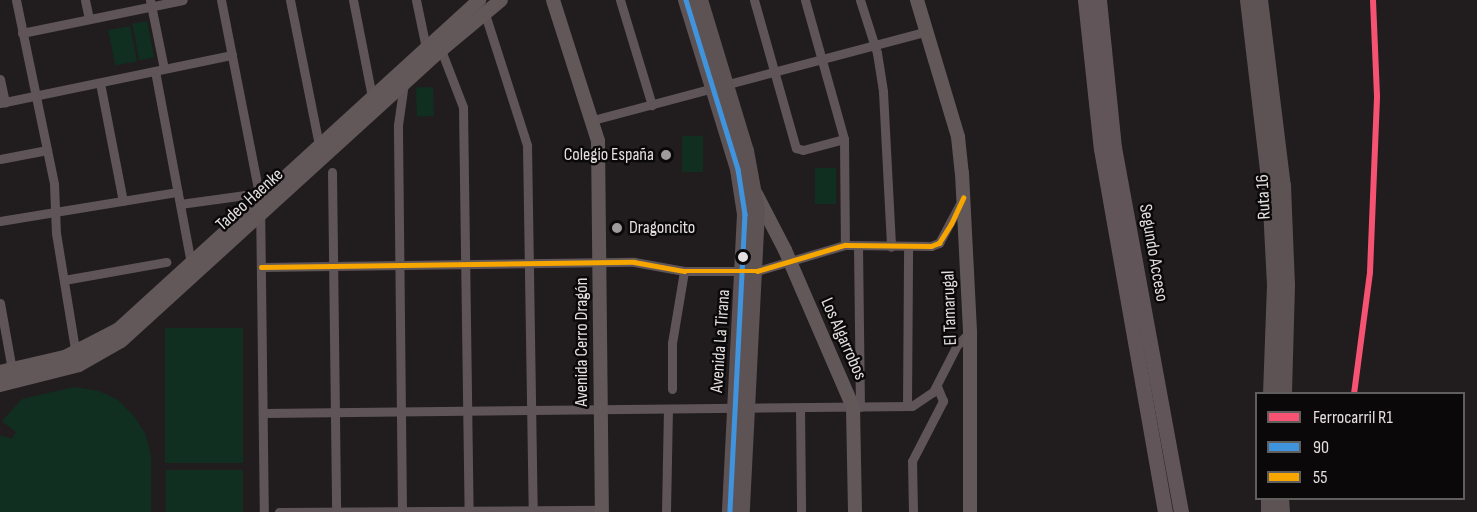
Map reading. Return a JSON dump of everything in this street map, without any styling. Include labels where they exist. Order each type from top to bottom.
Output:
[{"type":"highway","name":"Avenida La Tirana","points":[[686,0],[720,86],[755,192],[742,408],[730,512]]},
{"type":"highway","name":"Avenida La Tirana","points":[[700,0],[742,190],[751,271]]},
{"type":"highway","name":"Ruta 16","points":[[1248,0],[1270,187],[1275,285],[1271,392]]},
{"type":"highway","name":"Ruta 16","points":[[1260,0],[1284,197],[1287,285],[1284,392]]},
{"type":"highway","name":"Avenida La Tirana","points":[[742,408],[742,512]]},
{"type":"main road","name":"Segundo Acceso","points":[[1085,0],[1101,149],[1165,512]]},
{"type":"main road","name":"Segundo Acceso","points":[[1099,0],[1114,147],[1181,512]]},
{"type":"street","points":[[15,0],[47,150],[77,359]]},
{"type":"street","points":[[85,0],[89,19]]},
{"type":"street","points":[[22,33],[151,3],[183,0]]},
{"type":"street","points":[[221,0],[260,199],[264,512]]},
{"type":"street","points":[[290,0],[319,145]]},
{"type":"street","points":[[353,0],[372,97]]},
{"type":"street","points":[[416,0],[426,48]]},
{"type":"street","name":"Tadeo Haenke","points":[[6,371],[77,359],[119,329],[426,48],[481,4],[501,0]]},
{"type":"street","name":"Avenida Cerro Dragón","points":[[553,0],[593,120],[599,146],[602,511]]},
{"type":"street","points":[[620,0],[652,105]]},
{"type":"street","points":[[754,0],[777,71],[796,148],[803,150],[844,139]]},
{"type":"street","points":[[805,0],[824,59],[844,139],[845,245]]},
{"type":"street","points":[[860,0],[875,45],[883,92],[891,247]]},
{"type":"street","name":"El Tamarugal","points":[[917,0],[958,137],[970,332],[970,512]]},
{"type":"street","points":[[151,3],[178,192],[191,263]]},
{"type":"street","points":[[481,4],[526,145],[533,511]]},
{"type":"street","name":"Tadeo Haenke","points":[[0,385],[77,359],[130,334],[441,50],[481,4]]},
{"type":"street","points":[[593,120],[927,31]]},
{"type":"street","points":[[441,50],[463,107],[469,511]]},
{"type":"street","points":[[0,79],[2,103],[231,55]]},
{"type":"street","points":[[100,83],[123,201]]},
{"type":"street","points":[[402,512],[399,125],[404,83]]},
{"type":"street","points":[[0,159],[47,150]]},
{"type":"street","points":[[332,172],[336,512]]},
{"type":"street","points":[[0,221],[178,192]]},
{"type":"street","name":"Los Algarrobos","points":[[755,192],[789,259],[857,407],[855,512]]},
{"type":"street","points":[[180,204],[245,195],[260,199]]},
{"type":"street","points":[[261,267],[643,263],[684,271],[751,271],[845,245],[908,248],[939,243],[963,198]]},
{"type":"street","points":[[857,407],[858,246]]},
{"type":"street","points":[[907,406],[908,248]]},
{"type":"street","points":[[64,280],[166,262]]},
{"type":"street","points":[[672,390],[672,343],[684,271]]},
{"type":"street","points":[[0,303],[6,371]]},
{"type":"street","points":[[263,413],[907,406],[925,400],[938,386],[957,345],[970,332]]},
{"type":"street","points":[[913,512],[912,461],[943,401],[938,386]]},
{"type":"street","points":[[800,408],[801,512]]},
{"type":"street","points":[[666,512],[668,409]]},
{"type":"street","points":[[279,512],[602,511]]},
{"type":"green space","points":[[147,21],[154,57],[139,60],[132,24]]},
{"type":"green space","points":[[130,26],[137,61],[115,66],[108,30]]},
{"type":"green space","points":[[433,87],[434,116],[417,117],[416,88]]},
{"type":"green space","points":[[682,136],[703,136],[703,172],[682,172]]},
{"type":"green space","points":[[815,168],[836,168],[836,204],[815,204]]},
{"type":"green space","points":[[165,328],[243,328],[243,463],[165,463]]},
{"type":"green space","points":[[74,387],[99,391],[118,400],[134,416],[146,435],[151,456],[151,512],[0,512],[0,435],[12,439],[16,432],[2,421],[22,399]]},
{"type":"green space","points":[[166,470],[243,470],[243,512],[166,512]]},
{"type":"rail line","name":"R1","points":[[1354,392],[1370,272],[1377,96],[1373,0]]},
{"type":"transit line","name":"90","points":[[686,0],[738,169],[745,214],[730,512]]},
{"type":"transit line","name":"55","points":[[261,267],[634,262],[684,271],[757,271],[845,245],[931,246],[939,243],[963,198]]},
{"type":"place","name":"Colegio España","points":[[666,155]]},
{"type":"place","name":"Dragoncito","points":[[617,228]]}]
